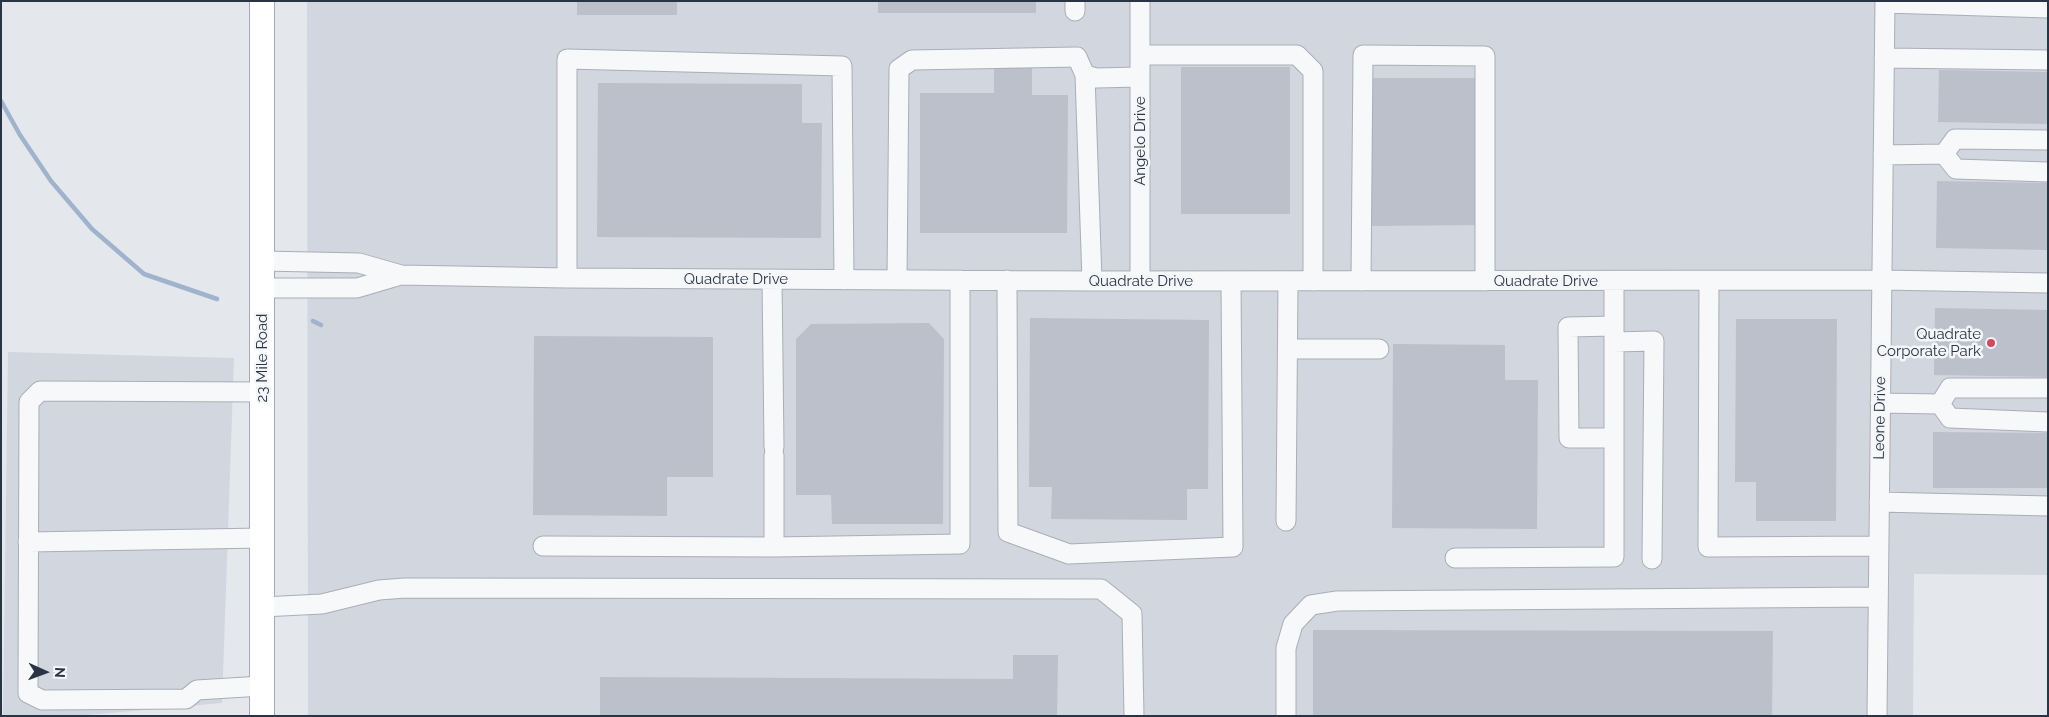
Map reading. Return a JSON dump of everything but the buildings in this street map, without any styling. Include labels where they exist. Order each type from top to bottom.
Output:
[{"type":"main road","name":"23 Mile Road","points":[[262,1],[262,716]]},
{"type":"street","name":"Angelo Drive","points":[[1140,1],[1140,281]]},
{"type":"street","points":[[1885,2],[2048,8]]},
{"type":"street","name":"Leone Drive","points":[[1877,716],[1885,2]]},
{"type":"street","points":[[1140,54],[1297,56],[1313,71],[1313,281]]},
{"type":"street","points":[[1361,281],[1363,55],[1485,56],[1485,281]]},
{"type":"street","points":[[897,280],[899,69],[912,60],[1077,57],[1085,75],[1092,281]]},
{"type":"street","points":[[1884,58],[2048,60]]},
{"type":"street","points":[[567,278],[566,59],[842,66],[844,280]]},
{"type":"street","points":[[1085,75],[1096,78],[1140,77]]},
{"type":"street","points":[[1944,154],[1955,140],[2048,140]]},
{"type":"street","points":[[1883,154],[1944,154]]},
{"type":"street","points":[[1944,154],[1956,169],[2048,172]]},
{"type":"street","name":"Quadrate Drive","points":[[263,261],[359,264],[401,275],[567,278],[1092,281],[1882,280],[2048,283]]},
{"type":"street","name":"Quadrate Drive","points":[[262,288],[358,288],[401,275]]},
{"type":"street","points":[[772,279],[774,547]]},
{"type":"street","points":[[543,546],[774,547],[960,544],[960,280]]},
{"type":"street","points":[[1007,280],[1008,532],[1070,554],[1233,547],[1231,281]]},
{"type":"street","points":[[1286,521],[1288,281]]},
{"type":"street","points":[[1454,558],[1614,557],[1614,281]]},
{"type":"street","points":[[1709,281],[1708,547],[1879,546]]},
{"type":"street","points":[[1614,438],[1569,438],[1568,327],[1654,341],[1652,559]]},
{"type":"street","points":[[1288,349],[1379,349]]},
{"type":"street","points":[[1940,404],[1950,388],[2048,388]]},
{"type":"street","points":[[262,392],[40,391],[29,402],[28,693],[42,700],[186,700],[197,690],[262,686]]},
{"type":"street","points":[[1880,403],[1940,404]]},
{"type":"street","points":[[1940,404],[1950,418],[2048,422]]},
{"type":"street","points":[[1879,502],[2048,506]]},
{"type":"street","points":[[28,542],[262,538]]},
{"type":"street","points":[[262,606],[322,604],[380,590],[405,588],[1101,589],[1132,614],[1134,716]]},
{"type":"street","points":[[1286,716],[1286,648],[1293,624],[1311,605],[1337,601],[1878,597]]},
{"type":"shaded area","name":"Quadrate Corporate Park","points":[[307,1],[2048,1],[2048,575],[1914,574],[1913,716],[308,716]]},
{"type":"shaded area","points":[[8,352],[234,358],[222,703],[77,716],[3,716]]},
{"type":"waterway","points":[[1,101],[20,135],[51,181],[92,229],[144,274],[217,299]]},
{"type":"waterway","points":[[313,321],[321,325]]},
{"type":"place","name":"Quadrate Corporate Park","points":[[1991,343]]}]
